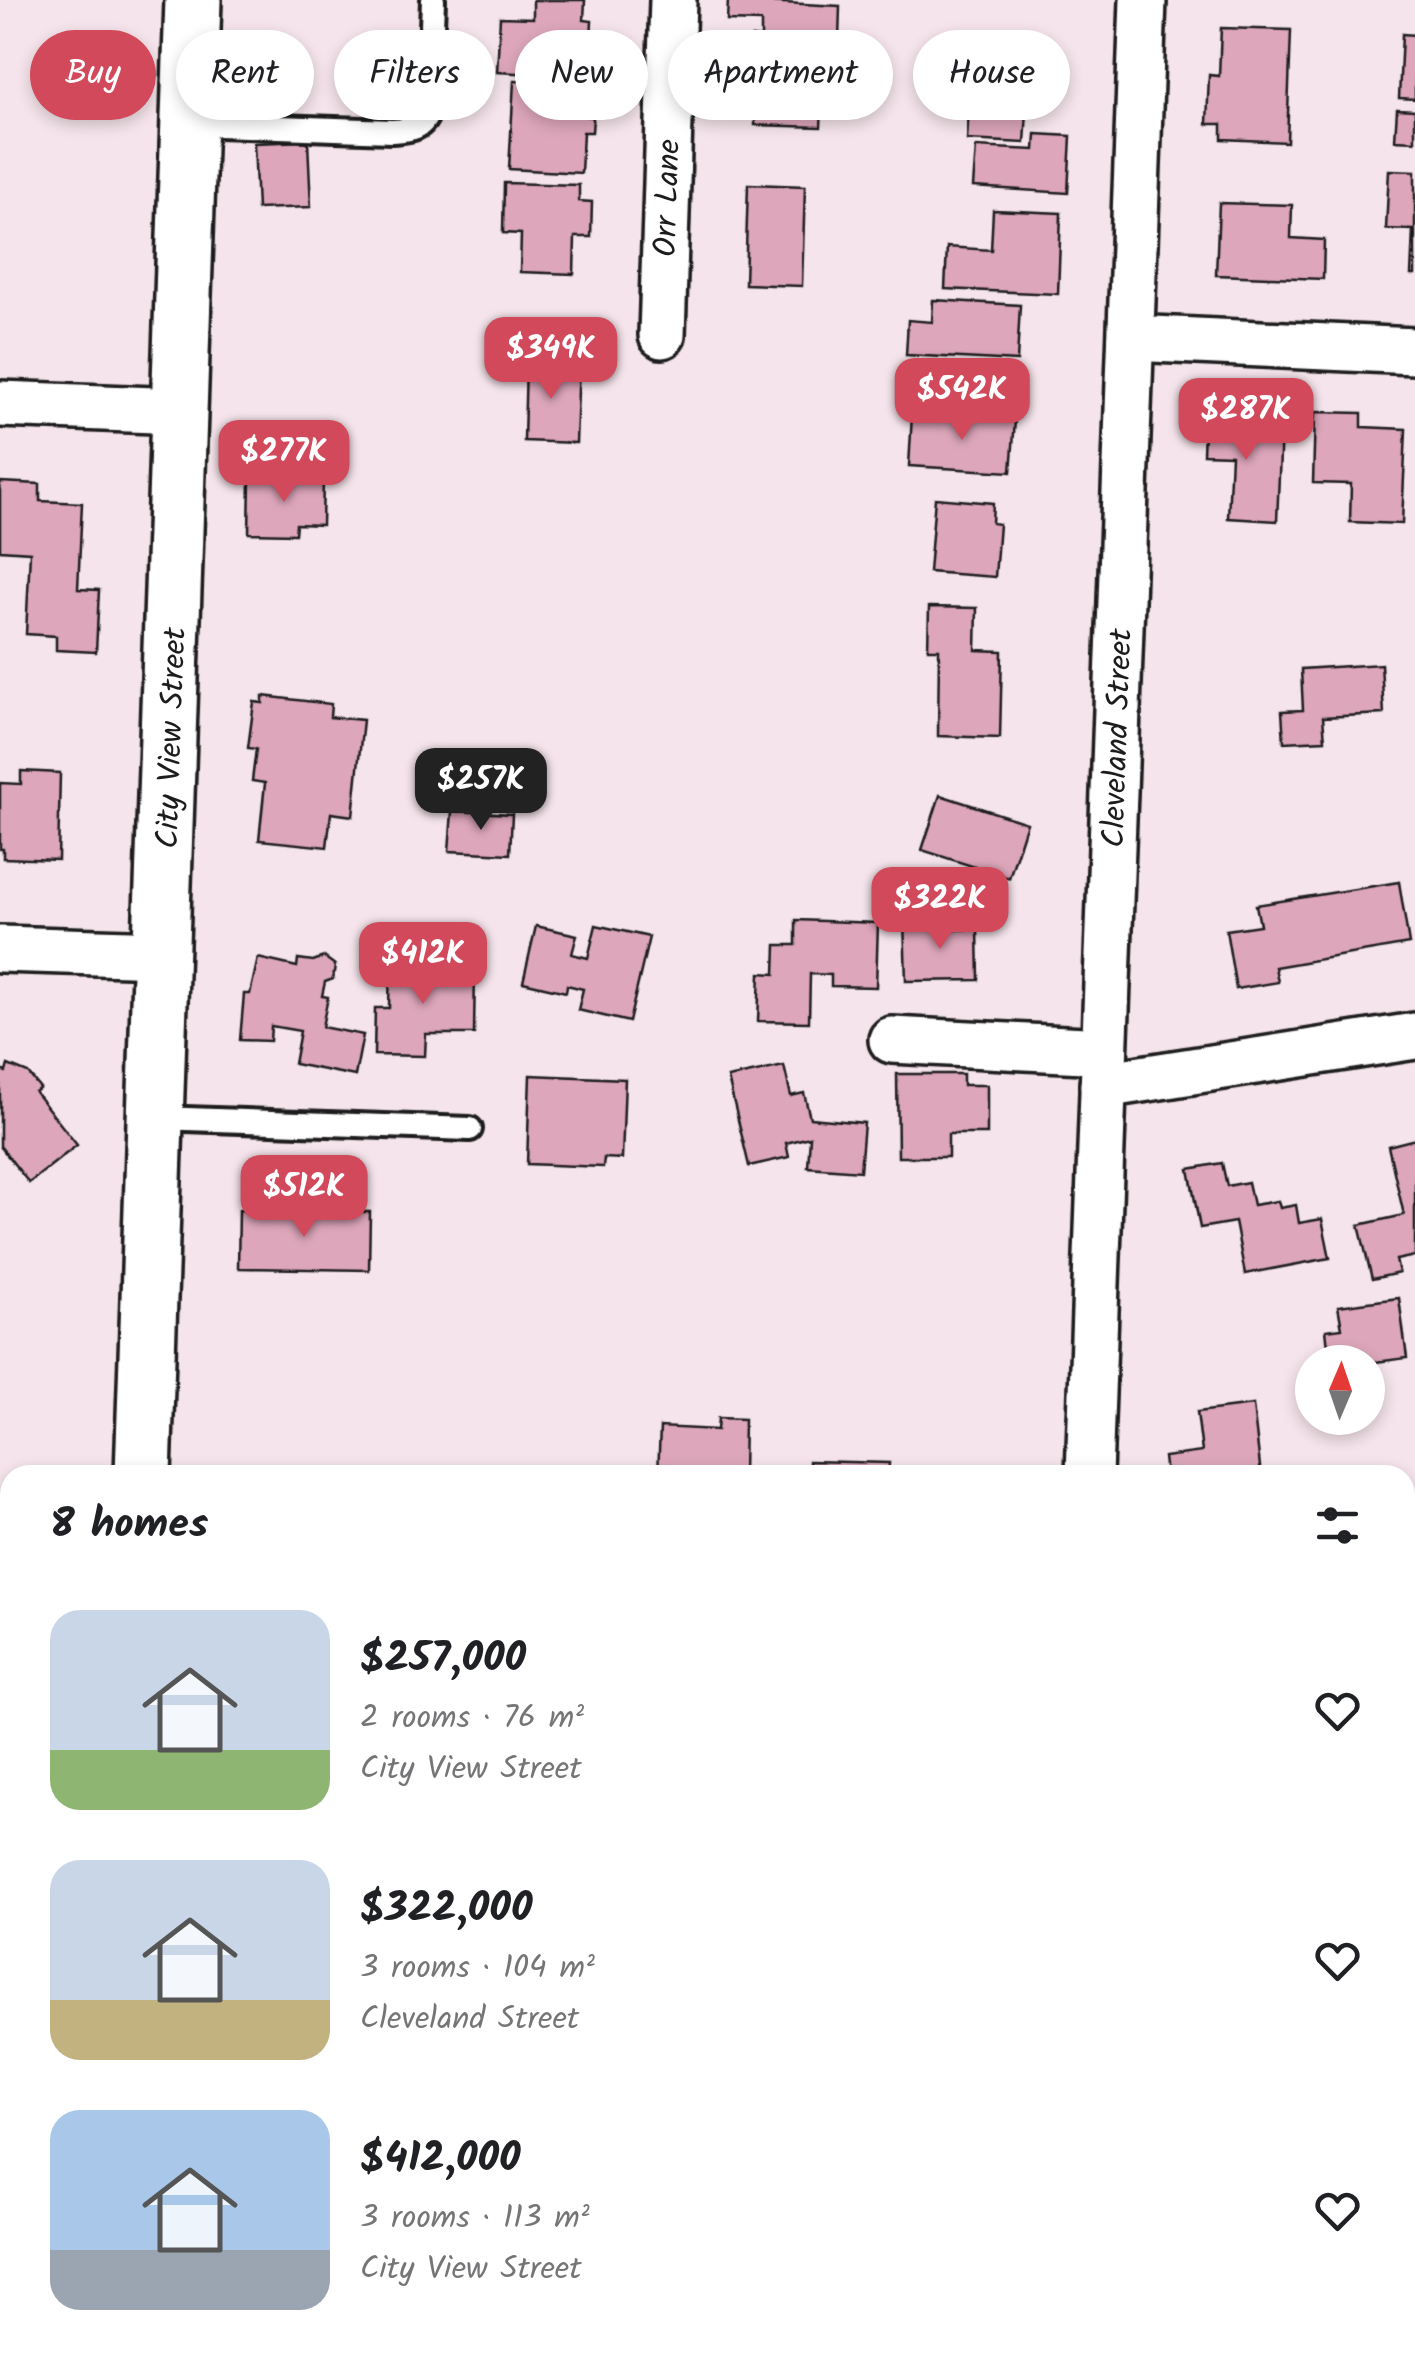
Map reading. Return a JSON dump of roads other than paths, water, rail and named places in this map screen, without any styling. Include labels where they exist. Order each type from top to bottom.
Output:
[{"type":"street","name":"City View Street","points":[[143,1465],[194,0]]},
{"type":"street","name":"Orr Lane","points":[[662,336],[672,0]]},
{"type":"street","name":"Cleveland Street","points":[[1089,1465],[1143,0]]},
{"type":"street","points":[[1131,338],[1415,351]]},
{"type":"street","points":[[0,404],[181,411]]},
{"type":"street","points":[[0,949],[162,954]]},
{"type":"street","points":[[892,1040],[1104,1068],[1415,1036]]},
{"type":"lane","points":[[190,124],[392,131],[418,128],[429,108],[433,0]]},
{"type":"lane","points":[[157,1118],[470,1129]]}]
